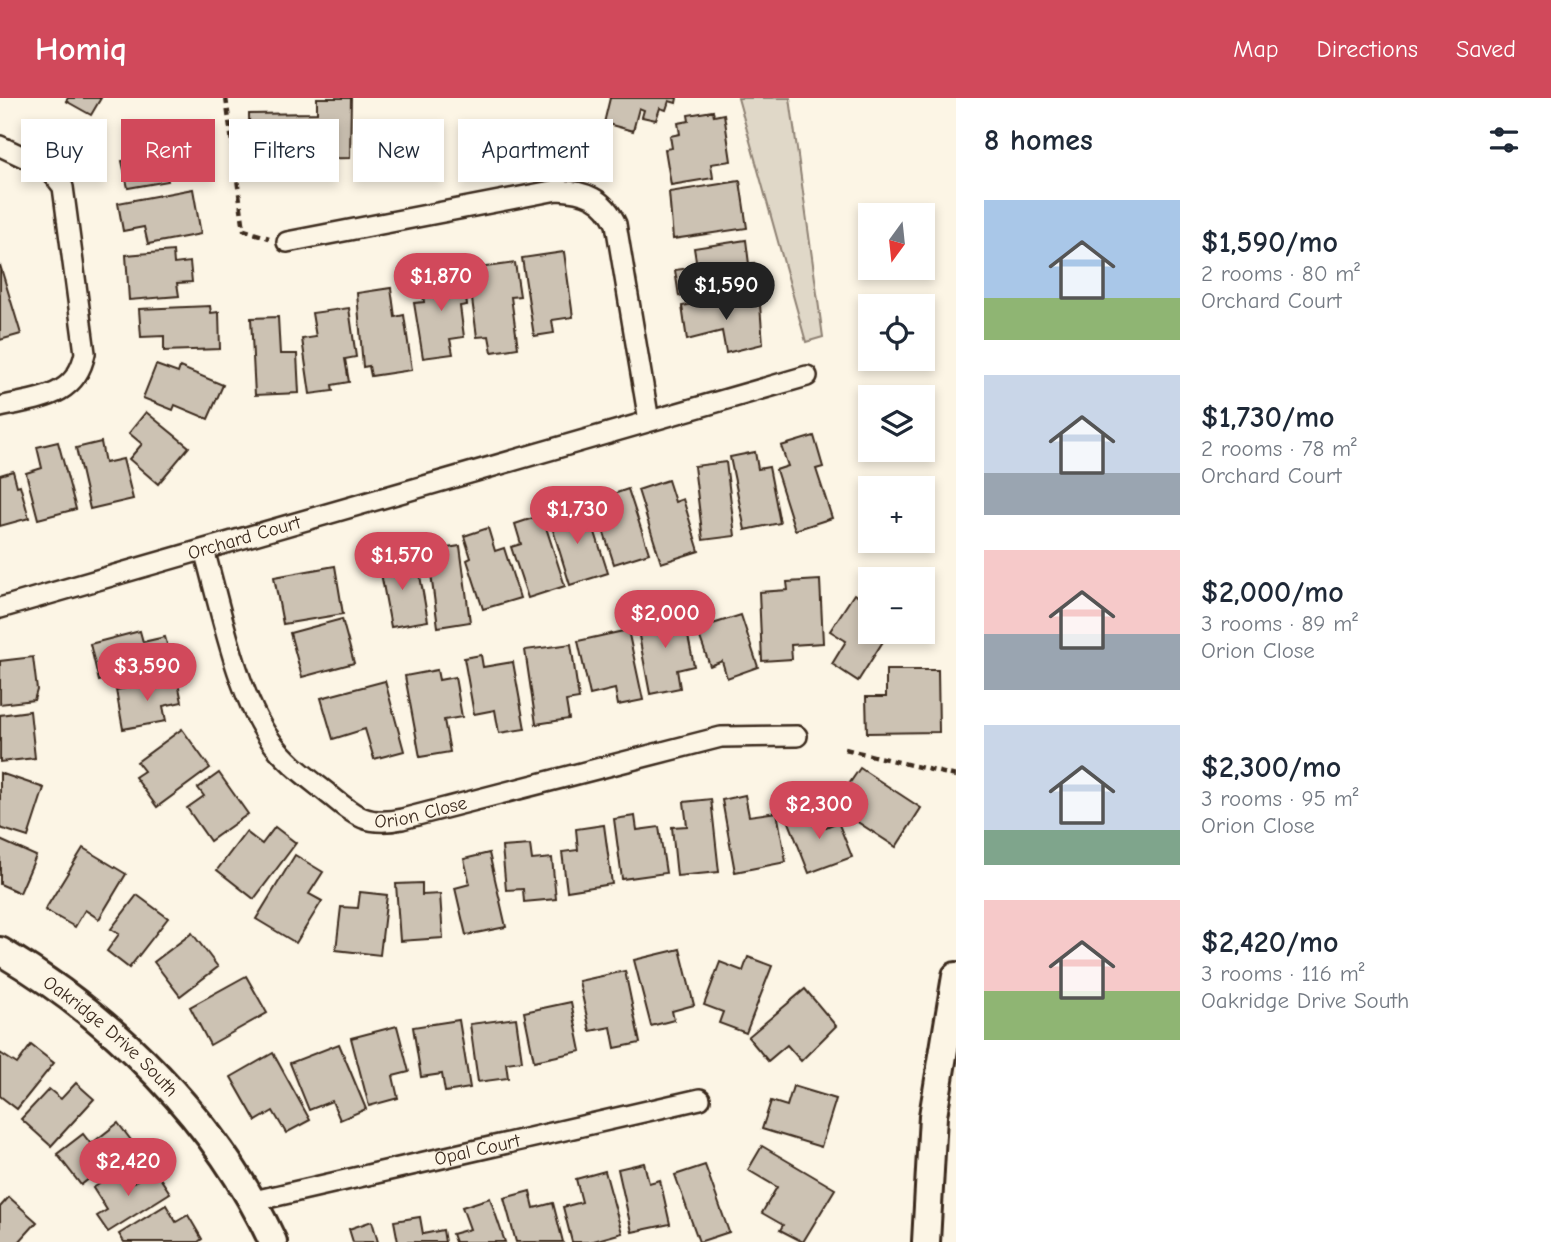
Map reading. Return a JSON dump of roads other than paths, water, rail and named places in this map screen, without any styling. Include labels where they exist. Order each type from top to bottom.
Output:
[{"type":"street","points":[[0,146],[49,169],[63,187],[85,353],[78,374],[62,390],[0,407]]},
{"type":"street","points":[[287,242],[557,190],[583,192],[594,197],[605,205],[616,224],[649,421]]},
{"type":"street","name":"Orchard Court","points":[[0,608],[807,376]]},
{"type":"street","name":"Orion Close","points":[[204,550],[240,673],[264,731],[293,765],[363,820],[380,822],[402,819],[722,737],[797,736]]},
{"type":"street","name":"Oakridge Drive South","points":[[0,951],[68,996],[173,1091],[254,1200],[273,1242]]},
{"type":"street","points":[[926,1242],[933,1116],[956,976]]},
{"type":"street","name":"Opal Court","points":[[254,1200],[700,1099]]}]
